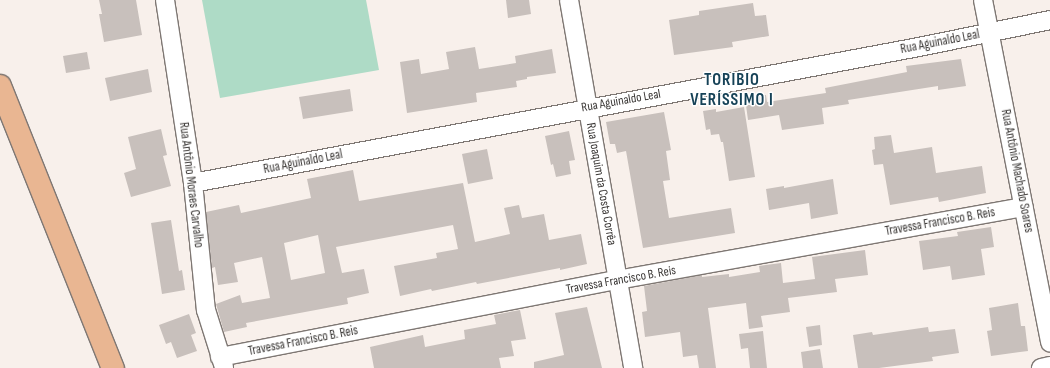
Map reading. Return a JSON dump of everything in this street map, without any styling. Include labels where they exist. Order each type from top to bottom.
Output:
[{"type":"main road","points":[[0,86],[113,368]]},
{"type":"street","name":"Rua Antônio Moraes Carvalho","points":[[165,0],[193,183],[206,310],[222,362]]},
{"type":"street","name":"Rua Joaquim da Costa Corrêa","points":[[569,0],[633,368]]},
{"type":"street","name":"Rua Antônio Machado Soares","points":[[983,0],[1050,342]]},
{"type":"street","name":"Rua Aguinaldo Leal","points":[[193,183],[588,107],[904,49],[1050,20]]},
{"type":"street","name":"Travessa Francisco B. Reis","points":[[222,362],[617,280],[1024,207]]},
{"type":"street","points":[[1041,368],[1050,366]]},
{"type":"green space","points":[[202,0],[366,0],[379,70],[220,98]]},
{"type":"building","points":[[99,0],[136,0],[142,35],[104,42],[99,14],[102,14]]},
{"type":"building","points":[[506,0],[529,0],[531,14],[508,18]]},
{"type":"building","points":[[753,3],[755,16],[766,15],[769,36],[732,42],[733,47],[674,55],[669,20],[699,15],[699,11]]},
{"type":"building","points":[[475,47],[479,69],[516,63],[515,56],[552,49],[556,73],[527,77],[527,79],[516,81],[517,87],[476,93],[477,102],[407,113],[400,62],[419,59],[421,74],[449,69],[446,52]]},
{"type":"building","points":[[87,52],[90,69],[66,73],[63,56]]},
{"type":"building","points":[[961,59],[966,86],[938,90],[938,86],[848,100],[849,104],[822,108],[824,124],[782,130],[779,115],[748,120],[745,98],[766,95],[767,102],[826,93],[825,88],[907,72],[906,66]]},
{"type":"building","points":[[148,69],[152,92],[110,101],[105,78]]},
{"type":"building","points":[[350,89],[353,111],[303,119],[299,97]]},
{"type":"building","points":[[744,107],[755,177],[729,181],[723,142],[721,142],[719,134],[711,135],[710,129],[706,130],[703,111],[716,109],[716,112]]},
{"type":"building","points":[[664,112],[671,150],[666,151],[670,180],[663,181],[669,218],[731,208],[735,233],[643,248],[626,151],[617,153],[615,144],[610,144],[606,122]]},
{"type":"building","points":[[161,129],[167,155],[163,156],[171,186],[131,197],[124,173],[136,169],[128,137]]},
{"type":"building","points":[[569,131],[575,160],[569,161],[571,174],[556,177],[553,164],[551,165],[545,136]]},
{"type":"building","points":[[891,135],[894,153],[932,147],[936,173],[982,166],[986,193],[939,202],[938,197],[890,205],[883,164],[874,165],[872,150],[875,149],[874,137]]},
{"type":"building","points":[[487,149],[493,179],[468,184],[462,154]]},
{"type":"building","points":[[353,170],[359,201],[463,183],[475,242],[510,234],[504,208],[519,205],[522,218],[544,214],[549,240],[581,234],[587,264],[477,284],[476,282],[432,291],[431,289],[400,296],[394,266],[437,258],[436,253],[458,249],[453,225],[336,247],[342,273],[364,269],[369,293],[347,298],[348,304],[246,323],[247,327],[224,332],[216,304],[240,295],[242,303],[270,298],[262,257],[234,263],[238,282],[218,285],[215,267],[212,268],[206,212],[239,205],[241,213],[311,198],[307,179]],"holes":[[[318,235],[325,273],[291,280],[284,243]]]},
{"type":"building","points":[[833,179],[838,214],[811,219],[809,203],[769,210],[766,189],[784,186],[784,188]]},
{"type":"building","points":[[171,220],[179,271],[182,270],[185,290],[162,294],[151,223]]},
{"type":"building","points":[[991,227],[994,247],[981,249],[985,275],[952,280],[950,266],[923,270],[919,241],[958,236],[957,232]]},
{"type":"building","points":[[865,250],[868,275],[835,279],[837,292],[788,298],[790,312],[761,316],[763,327],[749,329],[746,303],[708,308],[716,368],[699,368],[697,355],[683,357],[680,332],[645,337],[642,312],[647,311],[644,286],[702,275],[702,277],[729,274],[729,277],[760,272],[759,266],[781,263],[783,283],[815,279],[812,257]]},
{"type":"building","points":[[1018,303],[1021,326],[1025,326],[1028,351],[991,356],[987,331],[992,330],[989,308]]},
{"type":"building","points":[[587,307],[602,368],[534,368],[534,362],[564,355],[555,313]]},
{"type":"building","points":[[520,310],[526,339],[511,341],[514,356],[499,358],[501,368],[374,368],[370,347],[423,335],[425,347],[465,339],[464,330],[496,324],[494,315]]},
{"type":"building","points":[[189,314],[196,333],[191,335],[197,351],[177,358],[171,342],[166,344],[159,325]]},
{"type":"building","points":[[820,325],[822,345],[809,347],[806,327]]},
{"type":"building","points":[[928,327],[929,332],[955,329],[959,353],[932,357],[933,361],[879,368],[858,368],[853,335],[872,332],[873,335]]},
{"type":"building","points":[[763,331],[767,368],[750,368],[748,348],[741,349],[739,334]]},
{"type":"building","points":[[820,349],[823,368],[803,368],[801,352]]},
{"type":"district","name":"TORIBIO VERÍSSIMO I","points":[[732,91]]}]
